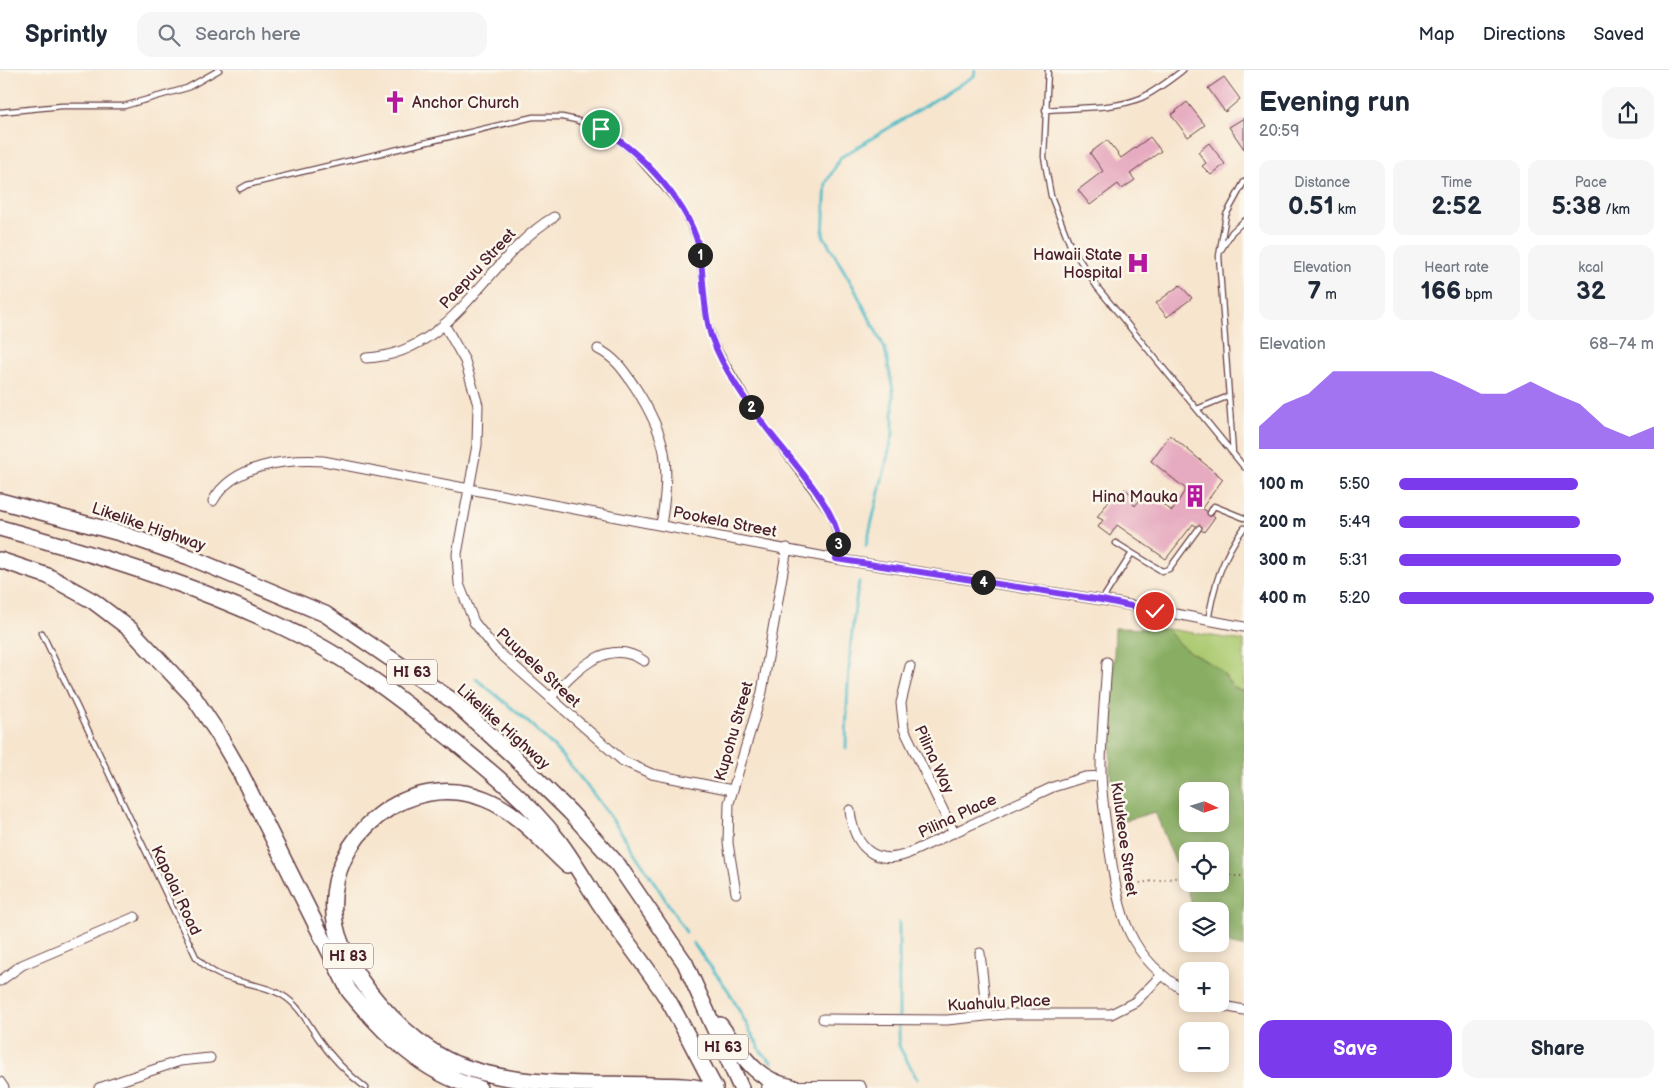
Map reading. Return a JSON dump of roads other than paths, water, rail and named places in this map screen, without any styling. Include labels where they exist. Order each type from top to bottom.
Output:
[{"type":"highway","name":"Likelike Highway","points":[[0,501],[120,533],[255,584],[325,614],[453,701],[570,812],[618,865],[685,963],[741,1088]]},
{"type":"highway","name":"HI 63","points":[[0,528],[100,556],[162,576],[309,640],[373,681],[433,724],[497,776],[557,839],[585,882],[659,986],[715,1088]]},
{"type":"highway","points":[[0,560],[48,576],[92,601],[130,629],[179,679],[206,714],[240,772],[349,991],[374,1022],[402,1049],[434,1071],[479,1088]]},
{"type":"highway","name":"HI 83","points":[[585,882],[512,814],[485,799],[458,793],[427,794],[398,802],[375,818],[354,840],[341,862],[334,915],[344,950],[365,987],[391,1018],[423,1044],[455,1063],[496,1077],[538,1082],[700,1088]]},
{"type":"highway","points":[[705,1006],[749,1065],[775,1084],[792,1087]]},
{"type":"main road","points":[[769,1088],[859,1088]]},
{"type":"street","name":"Paepuu Street","points":[[366,358],[386,356],[404,351],[444,324],[462,307],[524,238],[554,216]]},
{"type":"street","name":"Puupele Street","points":[[444,324],[466,360],[478,405],[477,445],[457,554],[463,598],[474,622],[488,642],[615,756],[631,766],[652,774],[732,790]]},
{"type":"street","points":[[598,349],[621,366],[646,402],[658,428],[665,454],[667,478],[661,525]]},
{"type":"street","name":"Pookela Street","points":[[213,501],[225,485],[243,474],[267,465],[294,461],[330,462],[787,548],[836,559],[1102,600],[1244,627]]},
{"type":"street","name":"Kupohu Street","points":[[736,894],[727,830],[732,790],[762,692],[787,548]]},
{"type":"street","points":[[550,698],[578,668],[599,657],[623,652],[644,661]]},
{"type":"street","name":"Kulukeoe Street","points":[[1107,662],[1101,776],[1117,901],[1128,930],[1144,956],[1162,975],[1179,987]]},
{"type":"street","name":"Pilina Way","points":[[910,666],[901,703],[904,729],[954,832]]},
{"type":"street","name":"Pilina Place","points":[[850,810],[852,826],[861,844],[872,853],[885,858],[900,857],[1053,787],[1085,777],[1101,776]]},
{"type":"street","points":[[0,981],[22,965],[135,917]]},
{"type":"street","points":[[980,953],[987,1016]]},
{"type":"street","name":"Kuahulu Place","points":[[823,1020],[947,1020],[1022,1013],[1111,1014],[1135,1002],[1162,975]]},
{"type":"street","points":[[1229,1007],[1244,1010]]},
{"type":"street","points":[[99,1088],[180,1061],[210,1058]]},
{"type":"street","points":[[0,1082],[4,1088]]},
{"type":"lane","points":[[0,112],[62,106],[124,106],[187,88],[220,70]]},
{"type":"lane","points":[[1048,70],[1043,138],[1047,177],[1057,214],[1070,245],[1087,274],[1244,467]]},
{"type":"lane","points":[[1045,110],[1117,104],[1135,100],[1151,93],[1184,70]]},
{"type":"lane","points":[[240,189],[285,175],[547,116],[589,124],[623,143],[675,198],[688,218],[697,241],[708,322],[715,344],[756,414],[832,516],[838,542],[836,559]]},
{"type":"lane","points":[[1233,454],[1219,256],[1226,215],[1244,182]]},
{"type":"lane","points":[[1219,256],[1226,239],[1244,221]]},
{"type":"lane","points":[[1197,409],[1229,396]]},
{"type":"lane","points":[[1210,513],[1214,506],[1244,518]]},
{"type":"lane","points":[[1116,543],[1162,571],[1169,569],[1198,528]]},
{"type":"lane","points":[[1208,621],[1219,571],[1229,549],[1244,528]]},
{"type":"lane","points":[[1102,600],[1132,554]]},
{"type":"lane","name":"Kapalai Road","points":[[42,633],[196,956],[208,969],[223,978],[275,991],[290,1000],[300,1010],[332,1056],[366,1088]]},
{"type":"waterway","points":[[866,546],[893,434],[893,390],[885,349],[853,286],[823,235],[826,183],[841,157],[974,76],[975,70]]},
{"type":"waterway","points":[[846,749],[849,665],[859,582]]},
{"type":"waterway","points":[[476,679],[541,734],[579,775],[627,840],[686,932]]},
{"type":"waterway","points":[[899,922],[899,1046],[917,1079]]},
{"type":"waterway","points":[[693,943],[728,990],[762,1053],[772,1062]]},
{"type":"place","name":"Anchor Church","points":[[395,102]]},
{"type":"place","name":"Hawaii State Hospital","points":[[1138,263]]},
{"type":"place","name":"Hina Mauka","points":[[1195,496]]}]
